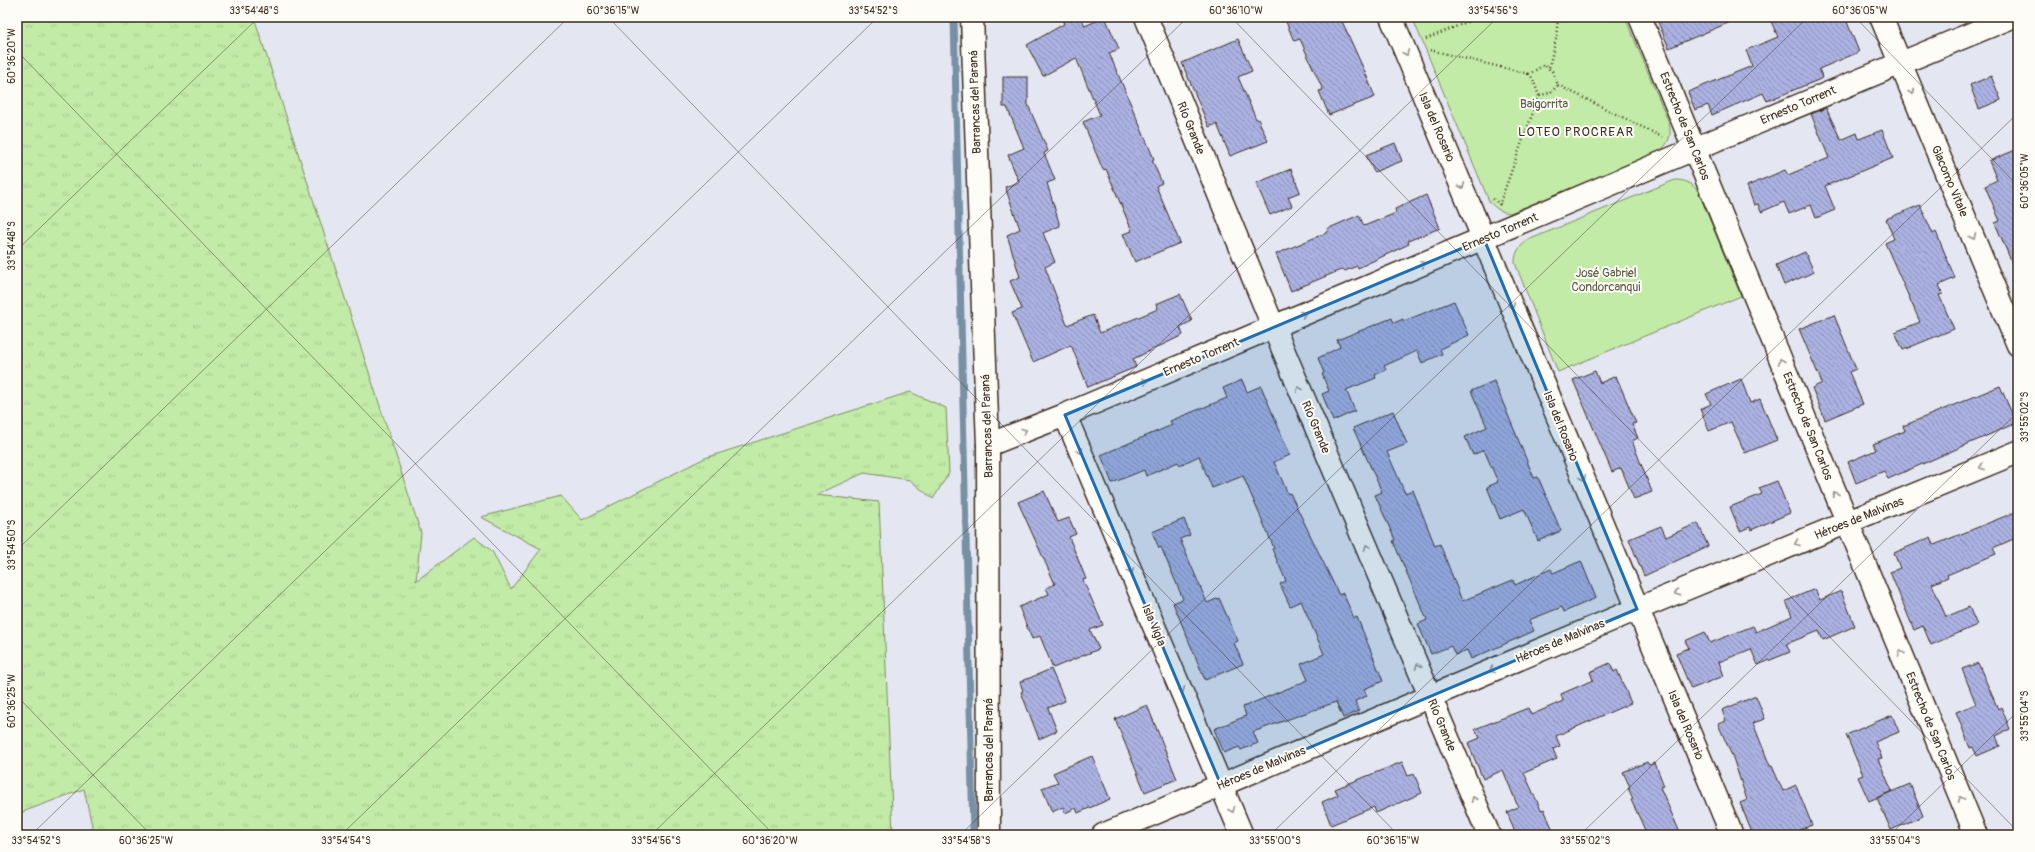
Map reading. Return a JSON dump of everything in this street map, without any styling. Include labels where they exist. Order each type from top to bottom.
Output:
[{"type":"street","name":"Río Grande","points":[[1146,17],[1273,326],[1489,835]]},
{"type":"street","name":"Isla del Rosario","points":[[1391,17],[1732,835]]},
{"type":"street","name":"Estrecho de San Carlos","points":[[1640,17],[1976,835]]},
{"type":"street","name":"Giacomo Vitale","points":[[1881,17],[2018,345]]},
{"type":"street","name":"Ernesto Torrent","points":[[988,445],[1065,415],[1694,149],[2012,17]]},
{"type":"street","name":"Barrancas del Paraná","points":[[976,18],[988,445],[990,835]]},
{"type":"street","name":"Isla Vigía","points":[[1065,415],[1242,835]]},
{"type":"street","name":"Héroes de Malvinas","points":[[1103,835],[1637,609],[2018,452]]},
{"type":"path","points":[[1426,39],[1479,17]]},
{"type":"path","points":[[1558,17],[1556,39],[1549,67],[1558,85],[1661,136],[1694,149]]},
{"type":"path","points":[[1423,33],[1433,57]]},
{"type":"path","points":[[1430,50],[1528,74],[1533,79],[1539,96],[1499,205],[1484,239]]},
{"type":"path","points":[[1528,74],[1544,65],[1549,67]]},
{"type":"path","points":[[1539,96],[1551,92],[1558,85]]},
{"type":"path","points":[[1658,144],[1661,136]]},
{"type":"path","points":[[1492,198],[1499,205],[1505,207]]},
{"type":"highlighted area","points":[[1484,239],[1637,609],[1221,785],[1065,415]]},
{"type":"green space","points":[[17,17],[254,17],[421,533],[416,581],[474,537],[492,551],[511,589],[541,549],[481,517],[561,496],[582,520],[705,458],[910,392],[946,408],[949,473],[933,499],[910,480],[864,473],[816,495],[879,502],[893,835],[94,835],[84,789],[17,814]]},
{"type":"green space","name":"Baigorrita","points":[[1412,17],[1625,17],[1669,123],[1669,139],[1659,152],[1510,213],[1501,211],[1489,201]]},
{"type":"green space","name":"José Gabriel Condorcanqui","points":[[1675,180],[1688,182],[1698,191],[1741,296],[1558,372],[1515,263],[1518,250],[1528,240]]},
{"type":"building","points":[[1061,17],[1081,17],[1085,26],[1105,17],[1119,49],[1109,53],[1154,159],[1152,160],[1162,183],[1156,186],[1180,243],[1135,262],[1123,234],[1132,231],[1106,169],[1103,170],[1083,122],[1100,115],[1076,58],[1043,76],[1027,45],[1064,24]]},
{"type":"building","points":[[1284,17],[1340,17],[1375,97],[1329,115],[1319,91],[1323,90],[1300,39],[1294,41]]},
{"type":"building","points":[[1656,17],[1742,17],[1669,48]]},
{"type":"building","points":[[1769,17],[1845,17],[1859,52],[1819,69],[1823,78],[1767,101],[1763,93],[1712,115],[1708,105],[1695,110],[1688,92],[1752,66],[1746,50],[1778,37]]},
{"type":"building","points":[[1238,39],[1252,71],[1238,77],[1256,119],[1258,119],[1268,141],[1230,156],[1217,124],[1209,127],[1182,63]]},
{"type":"building","points":[[1991,76],[2001,100],[1979,109],[1970,85]]},
{"type":"building","points":[[1003,77],[1028,77],[1028,105],[1048,151],[1044,153],[1055,180],[1047,183],[1060,226],[1043,233],[1055,262],[1045,267],[1067,325],[1093,315],[1100,333],[1158,309],[1156,304],[1180,294],[1192,321],[1180,327],[1183,335],[1133,359],[1136,367],[1088,387],[1071,345],[1033,362],[1012,313],[1022,309],[1010,281],[1020,277],[1007,235],[1020,229],[1005,187],[1019,182],[1008,155],[1024,148],[1007,107],[1003,107]]},
{"type":"building","points":[[1826,108],[1841,140],[1857,133],[1859,139],[1882,130],[1893,158],[1825,186],[1835,210],[1816,218],[1811,205],[1789,214],[1784,202],[1761,212],[1758,204],[1754,205],[1747,186],[1785,170],[1788,175],[1829,158],[1811,114]]},
{"type":"building","points":[[1395,143],[1402,161],[1374,172],[1366,155]]},
{"type":"building","points":[[2018,149],[2018,277],[1995,223],[2000,221],[1985,186],[1997,180],[1989,161]]},
{"type":"building","points":[[1291,169],[1300,192],[1288,197],[1292,206],[1270,215],[1256,183]]},
{"type":"building","points":[[1426,195],[1440,228],[1408,241],[1409,244],[1358,268],[1357,266],[1345,271],[1343,269],[1291,291],[1276,254],[1328,232],[1327,229],[1359,215],[1364,226],[1396,213],[1395,209]]},
{"type":"building","points":[[1920,205],[1933,234],[1936,232],[1955,278],[1939,285],[1943,294],[1939,295],[1954,329],[1903,350],[1895,332],[1920,322],[1885,243],[1894,239],[1886,219]]},
{"type":"building","points":[[1805,252],[1814,272],[1784,285],[1776,265]]},
{"type":"building","points":[[1454,301],[1469,335],[1440,349],[1442,354],[1422,363],[1417,351],[1384,366],[1386,370],[1375,375],[1376,378],[1346,390],[1355,411],[1333,421],[1322,394],[1329,391],[1322,374],[1324,373],[1318,358],[1340,347],[1337,340],[1392,318],[1394,323],[1403,319],[1404,321]]},
{"type":"building","points":[[1834,315],[1856,369],[1849,372],[1863,404],[1825,420],[1812,388],[1822,383],[1799,329]]},
{"type":"building","points":[[1595,371],[1600,383],[1616,376],[1636,423],[1632,424],[1638,438],[1632,441],[1652,492],[1634,499],[1621,468],[1612,472],[1573,380]]},
{"type":"building","points":[[1741,379],[1750,403],[1760,399],[1777,440],[1745,453],[1731,422],[1709,431],[1700,409],[1711,404],[1706,394]]},
{"type":"building","points":[[1242,380],[1247,392],[1261,386],[1290,455],[1274,462],[1288,494],[1290,493],[1339,595],[1343,593],[1354,618],[1357,617],[1383,681],[1364,689],[1367,696],[1355,701],[1359,711],[1343,718],[1336,702],[1253,732],[1258,743],[1241,750],[1239,747],[1224,753],[1214,729],[1246,716],[1243,707],[1308,680],[1301,664],[1324,654],[1301,601],[1290,606],[1280,584],[1286,581],[1272,549],[1274,548],[1243,476],[1212,488],[1199,456],[1180,465],[1178,462],[1146,476],[1144,470],[1112,483],[1101,455],[1172,425],[1170,421],[1227,398],[1223,388]]},
{"type":"building","points":[[1494,381],[1534,478],[1538,477],[1561,531],[1538,541],[1524,509],[1500,519],[1487,487],[1498,482],[1484,450],[1473,455],[1465,437],[1487,427],[1471,391]]},
{"type":"building","points":[[2000,386],[2016,423],[1888,479],[1884,471],[1856,483],[1848,462],[1876,450],[1873,444],[1905,431],[1903,426]]},
{"type":"building","points":[[1393,411],[1407,444],[1387,452],[1405,493],[1413,490],[1435,546],[1440,544],[1462,601],[1513,580],[1515,585],[1551,569],[1553,573],[1581,561],[1596,598],[1564,612],[1562,607],[1529,620],[1534,631],[1471,659],[1467,650],[1455,655],[1451,646],[1431,654],[1418,624],[1427,620],[1375,495],[1382,492],[1353,428]]},
{"type":"building","points":[[1777,481],[1790,513],[1751,530],[1750,527],[1740,531],[1730,507],[1762,494],[1759,488]]},
{"type":"building","points":[[1044,491],[1058,522],[1069,518],[1076,534],[1069,537],[1086,579],[1083,580],[1103,625],[1090,630],[1099,649],[1053,668],[1040,636],[1032,639],[1019,607],[1049,594],[1046,588],[1055,584],[1018,502]]},
{"type":"building","points":[[2018,511],[2018,537],[1993,548],[1996,554],[1947,575],[1948,577],[1932,584],[1946,617],[1969,607],[1977,625],[1931,645],[1923,626],[1914,630],[1890,572],[1900,568],[1894,553],[1931,537],[1934,545]]},
{"type":"building","points":[[1184,519],[1190,535],[1180,539],[1207,603],[1219,598],[1238,641],[1234,643],[1243,664],[1205,680],[1173,603],[1183,599],[1161,547],[1159,548],[1152,532]]},
{"type":"building","points":[[1698,523],[1708,546],[1644,576],[1629,539],[1661,526],[1666,537]]},
{"type":"building","points":[[1815,589],[1820,600],[1841,591],[1855,626],[1823,640],[1819,631],[1786,644],[1790,652],[1758,665],[1751,649],[1719,662],[1724,676],[1691,689],[1676,653],[1689,648],[1685,641],[1705,632],[1710,643],[1753,626],[1756,632],[1792,616],[1786,601]]},
{"type":"building","points":[[1610,663],[1614,672],[1617,670],[1631,703],[1556,736],[1560,746],[1553,749],[1557,759],[1524,773],[1541,810],[1544,809],[1555,835],[1516,835],[1507,812],[1518,807],[1503,770],[1483,779],[1468,743],[1480,738],[1475,729],[1528,708],[1531,715],[1563,701],[1561,694],[1593,680],[1590,672]]},
{"type":"building","points":[[1978,663],[1998,709],[2001,707],[2010,729],[1996,736],[2000,746],[1977,756],[1973,747],[1970,748],[1956,712],[1976,704],[1962,669]]},
{"type":"building","points":[[1051,669],[1065,701],[1048,708],[1057,731],[1039,739],[1021,692],[1023,691],[1020,682]]},
{"type":"building","points":[[1756,696],[1765,719],[1753,723],[1770,766],[1772,766],[1783,791],[1796,785],[1812,825],[1799,830],[1801,835],[1753,835],[1740,803],[1747,800],[1733,758],[1718,724],[1726,721],[1722,710]]},
{"type":"building","points":[[1147,705],[1177,779],[1145,792],[1115,719]]},
{"type":"building","points":[[1892,715],[1899,732],[1875,742],[1882,758],[1878,759],[1892,791],[1869,801],[1858,777],[1863,775],[1846,735]]},
{"type":"building","points":[[1092,756],[1110,799],[1078,813],[1076,808],[1065,813],[1063,807],[1052,812],[1042,788],[1058,782],[1053,773]]},
{"type":"building","points":[[1402,762],[1408,776],[1414,774],[1422,793],[1376,813],[1374,807],[1331,825],[1322,802],[1338,795],[1335,789]]},
{"type":"building","points":[[1647,762],[1649,765],[1655,763],[1664,786],[1660,787],[1681,835],[1647,835],[1631,800],[1633,799],[1628,788],[1630,787],[1623,772]]},
{"type":"building","points":[[1910,784],[1923,816],[1891,830],[1877,798]]},
{"type":"waterway","points":[[954,17],[973,835]]},
{"type":"district","name":"LOTEO PROCREAR","points":[[1576,131]]}]
